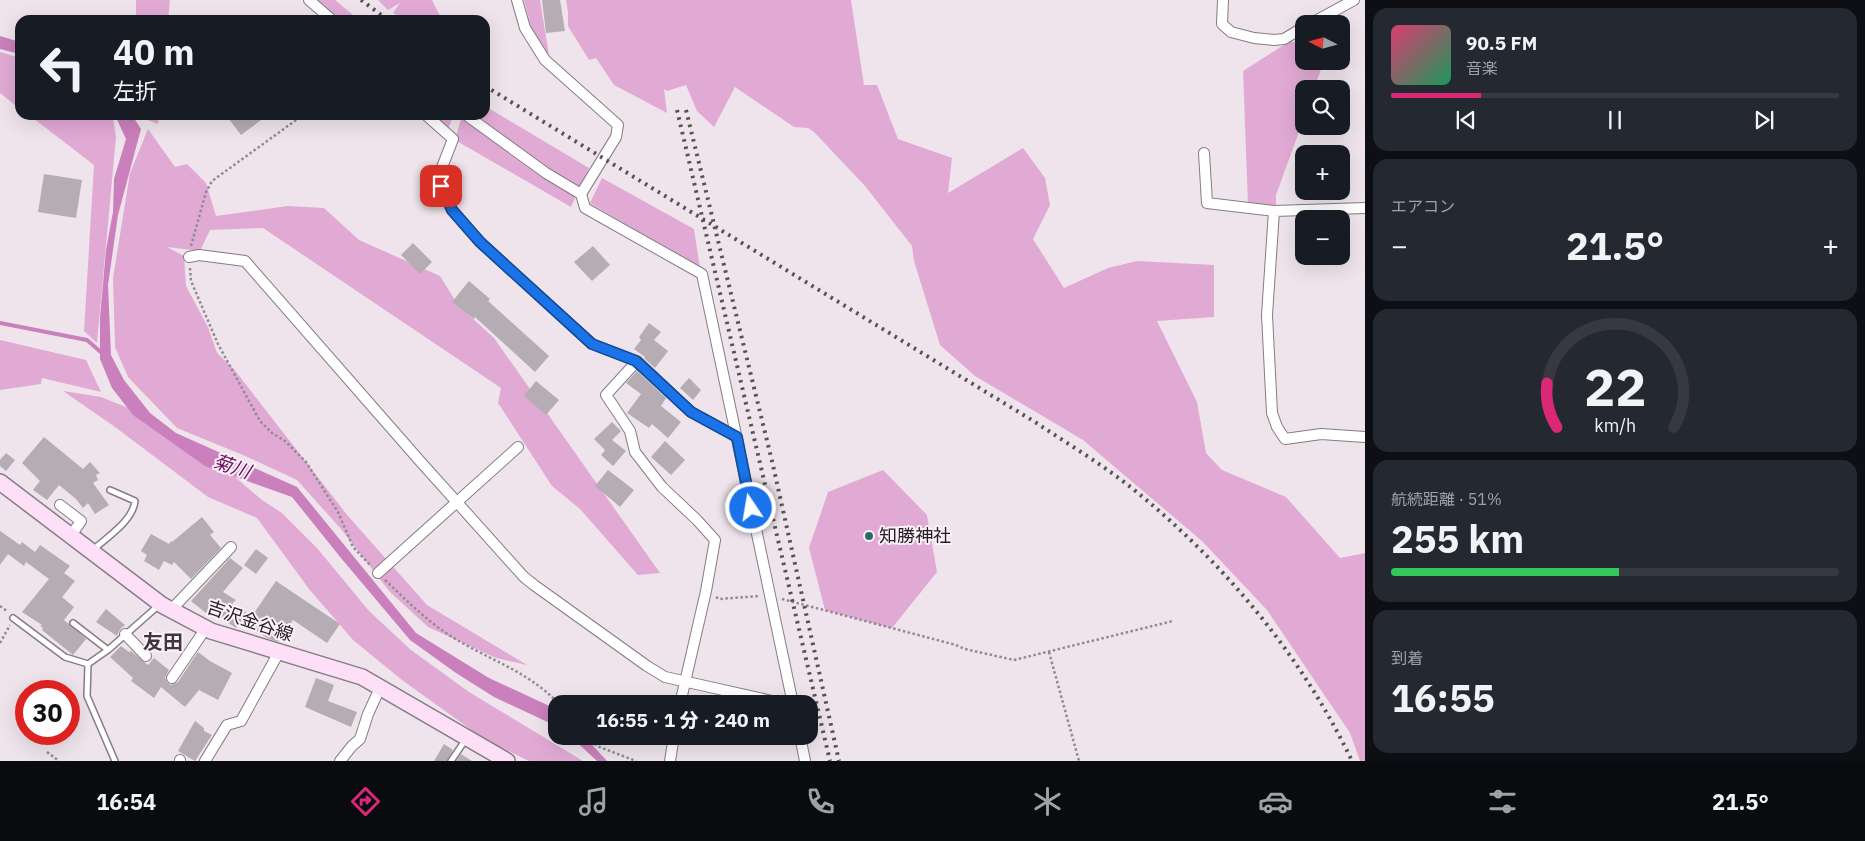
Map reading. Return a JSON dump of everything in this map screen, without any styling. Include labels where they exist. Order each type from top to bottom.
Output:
[{"type":"main road","name":"吉沢金谷線","points":[[0,484],[165,607],[206,628],[362,677],[467,738],[490,757],[507,761]]},
{"type":"street","points":[[309,0],[326,15]]},
{"type":"street","points":[[516,0],[525,28],[545,60],[618,125],[616,138],[581,194]]},
{"type":"street","points":[[1224,0],[1222,24],[1231,32],[1254,38],[1274,40],[1284,39],[1295,32]]},
{"type":"street","points":[[1326,15],[1354,0]]},
{"type":"street","points":[[432,120],[453,139],[439,175],[441,186],[452,210],[480,242],[592,344],[636,361],[691,412],[737,437]]},
{"type":"street","points":[[473,120],[546,173],[581,194],[585,208],[702,274],[790,695]]},
{"type":"street","points":[[1204,153],[1207,203],[1274,211],[1365,208]]},
{"type":"street","points":[[1274,211],[1267,315],[1272,413],[1277,427],[1284,439],[1321,434],[1365,437]]},
{"type":"street","points":[[189,256],[199,255],[245,261],[524,577],[534,585],[665,677],[745,695]]},
{"type":"street","points":[[636,361],[606,395],[630,431],[635,452],[662,487],[698,520],[715,540],[706,591],[682,695]]},
{"type":"street","points":[[378,574],[518,447]]},
{"type":"street","points":[[60,505],[81,521],[70,536]]},
{"type":"street","points":[[165,607],[231,547]]},
{"type":"street","points":[[172,678],[206,628]]},
{"type":"street","points":[[125,634],[146,656]]},
{"type":"street","points":[[206,761],[227,725],[241,721],[279,652]]},
{"type":"street","points":[[340,761],[360,739],[368,714],[380,688]]},
{"type":"street","points":[[670,761],[673,745]]},
{"type":"street","points":[[802,745],[805,761]]},
{"type":"lane","points":[[90,552],[123,522],[134,508],[135,500],[110,490]]},
{"type":"lane","points":[[88,664],[108,650],[125,634],[165,607]]},
{"type":"lane","points":[[14,618],[65,657],[88,664]]},
{"type":"lane","points":[[74,622],[108,650]]},
{"type":"lane","points":[[88,664],[86,696],[115,761]]},
{"type":"lane","points":[[451,761],[467,738]]},
{"type":"path","points":[[296,120],[212,181],[206,192],[189,256],[191,282],[218,344],[260,421],[272,433],[285,441],[306,462],[338,512],[353,547],[378,574],[416,610],[446,633],[489,658],[513,668],[532,680],[549,695]]},
{"type":"path","points":[[706,591],[719,599],[769,596],[956,645],[965,649],[1014,660],[1173,621]]},
{"type":"path","points":[[1048,652],[1079,761]]},
{"type":"path","points":[[596,745],[636,761]]},
{"type":"path","points":[[47,752],[59,761]]},
{"type":"shaded area","points":[[136,0],[170,0],[168,15],[136,15]]},
{"type":"shaded area","points":[[311,0],[335,0],[353,15],[324,15]]},
{"type":"shaded area","points":[[378,0],[432,0],[440,15],[396,15],[393,13],[400,3],[388,10]]},
{"type":"shaded area","points":[[524,0],[540,0],[549,55],[533,34]]},
{"type":"shaded area","points":[[566,0],[851,0],[864,85],[877,85],[898,139],[952,158],[948,193],[1023,148],[1045,178],[1050,205],[1033,239],[1064,288],[1108,268],[1137,261],[1214,265],[1214,317],[1157,321],[1197,402],[1206,453],[1222,470],[1286,497],[1340,558],[1365,553],[1365,761],[1360,761],[1350,733],[1267,610],[1202,541],[1083,440],[975,376],[940,345],[914,261],[912,246],[865,186],[814,132],[808,128],[794,127],[735,87],[714,127],[697,111],[686,85],[667,91],[664,89],[667,113],[614,85],[596,58],[589,60],[568,26]]},
{"type":"shaded area","points":[[1290,41],[1295,42],[1295,70],[1321,70],[1317,80],[1295,80],[1295,135],[1298,135],[1276,195],[1276,208],[1248,205],[1243,71]]},
{"type":"shaded area","points":[[0,52],[15,56],[15,105],[0,93]]},
{"type":"shaded area","points":[[490,109],[589,168],[571,207],[455,140],[461,120],[490,120]]},
{"type":"shaded area","points":[[36,120],[113,120],[116,137],[97,343],[84,331],[94,165]]},
{"type":"shaded area","points":[[148,120],[158,120],[158,124]]},
{"type":"shaded area","points":[[439,120],[452,120],[448,129]]},
{"type":"shaded area","points":[[148,129],[175,167],[187,164],[206,183],[216,216],[288,206],[324,208],[359,240],[440,276],[458,305],[494,338],[660,573],[638,575],[580,509],[552,486],[498,403],[501,388],[263,228],[210,230],[200,251],[167,247],[184,256],[186,286],[208,327],[217,353],[233,368],[348,516],[427,605],[527,665],[496,658],[428,627],[390,592],[341,529],[297,480],[177,428],[128,377],[115,347],[113,278],[130,173]]},
{"type":"shaded area","points":[[602,178],[694,229],[700,268],[590,203]]},
{"type":"shaded area","points":[[0,340],[86,360],[101,392],[42,378],[41,384],[0,390]]},
{"type":"shaded area","points":[[63,391],[101,397],[126,407],[190,446],[235,477],[262,500],[282,513],[317,548],[369,611],[411,650],[469,692],[548,740],[548,745],[557,745],[583,761],[529,761],[484,739],[402,680],[353,640],[309,589],[257,518],[208,497],[115,427]]},
{"type":"shaded area","points":[[883,470],[927,515],[937,572],[892,628],[825,610],[809,548],[828,492]]},
{"type":"water","points":[[0,36],[15,40],[15,53],[0,49]]},
{"type":"water","name":"菊川","points":[[117,120],[135,120],[141,129],[118,215],[108,285],[111,355],[124,380],[150,413],[176,433],[297,487],[416,633],[489,678],[548,705],[548,722],[494,697],[410,640],[292,497],[205,466],[133,415],[112,388],[100,359],[100,318],[106,250],[113,212],[114,179],[126,139]]},
{"type":"water","points":[[580,745],[592,745],[607,761],[597,761]]},
{"type":"building","points":[[542,0],[560,0],[565,31],[546,33]]},
{"type":"building","points":[[230,120],[261,120],[241,135]]},
{"type":"building","points":[[44,174],[82,180],[76,218],[38,212]]},
{"type":"building","points":[[413,243],[432,262],[420,274],[401,255]]},
{"type":"building","points":[[593,246],[610,265],[592,281],[574,262]]},
{"type":"building","points":[[469,281],[490,299],[488,301],[549,356],[535,372],[475,317],[474,319],[452,302]]},
{"type":"building","points":[[649,323],[661,332],[654,340],[668,351],[655,368],[634,349],[641,340],[639,337]]},
{"type":"building","points":[[637,371],[666,398],[661,406],[681,422],[668,438],[652,424],[649,428],[627,413],[641,394],[626,383]]},
{"type":"building","points":[[689,378],[701,390],[693,400],[680,388]]},
{"type":"building","points":[[536,381],[559,400],[546,415],[524,396]]},
{"type":"building","points":[[612,422],[621,431],[612,440],[626,451],[613,466],[601,455],[605,450],[594,439]]},
{"type":"building","points":[[44,437],[83,469],[90,462],[100,473],[96,475],[98,480],[93,483],[109,505],[95,514],[88,503],[83,508],[76,499],[59,485],[47,500],[33,490],[40,481],[22,463]]},
{"type":"building","points":[[665,441],[685,460],[671,475],[651,457]]},
{"type":"building","points":[[6,453],[15,460],[6,471],[0,466],[0,460]]},
{"type":"building","points":[[608,470],[634,490],[620,507],[595,486]]},
{"type":"building","points":[[202,517],[214,532],[210,535],[221,548],[191,579],[174,562],[172,565],[164,561],[159,570],[144,561],[147,555],[141,551],[151,534],[169,544]]},
{"type":"building","points":[[0,531],[20,545],[22,542],[35,552],[40,545],[70,566],[64,573],[75,581],[62,597],[74,607],[64,620],[86,639],[73,655],[42,630],[43,628],[40,626],[42,625],[22,612],[49,579],[26,562],[24,566],[8,554],[0,565]]},
{"type":"building","points":[[256,549],[268,558],[256,574],[244,565]]},
{"type":"building","points":[[230,558],[243,568],[223,592],[236,600],[232,604],[252,616],[276,581],[340,624],[327,643],[293,620],[278,642],[267,638],[241,621],[236,628],[209,610],[206,613],[191,601]]},
{"type":"building","points":[[106,609],[125,625],[120,629],[117,636],[96,622]]},
{"type":"building","points":[[121,646],[129,652],[131,651],[148,665],[154,658],[169,670],[165,678],[171,685],[178,682],[198,652],[232,673],[218,700],[199,690],[185,707],[161,687],[154,698],[131,681],[133,678],[110,657]]},
{"type":"building","points":[[316,678],[334,685],[328,701],[357,712],[351,727],[305,707]]},
{"type":"building","points":[[195,721],[204,728],[204,731],[212,735],[195,761],[178,751]]},
{"type":"building","points":[[444,744],[453,750],[447,761],[434,761]]},
{"type":"building","points":[[461,754],[472,761],[456,761]]},
{"type":"waterway","points":[[0,323],[87,340],[103,354]]},
{"type":"railway","points":[[361,0],[381,15]]},
{"type":"railway","points":[[490,89],[1035,422],[1131,487],[1206,555],[1262,619],[1288,652],[1311,687],[1352,761]]},
{"type":"railway","points":[[677,110],[830,761]]},
{"type":"railway","points":[[686,110],[772,461],[839,761]]},
{"type":"place","name":"知勝神社","points":[[869,536]]},
{"type":"district","name":"友田","points":[[163,642]]},
{"type":"route","points":[[441,186],[452,210],[480,242],[592,344],[636,361],[691,412],[737,437],[751,508]]}]
